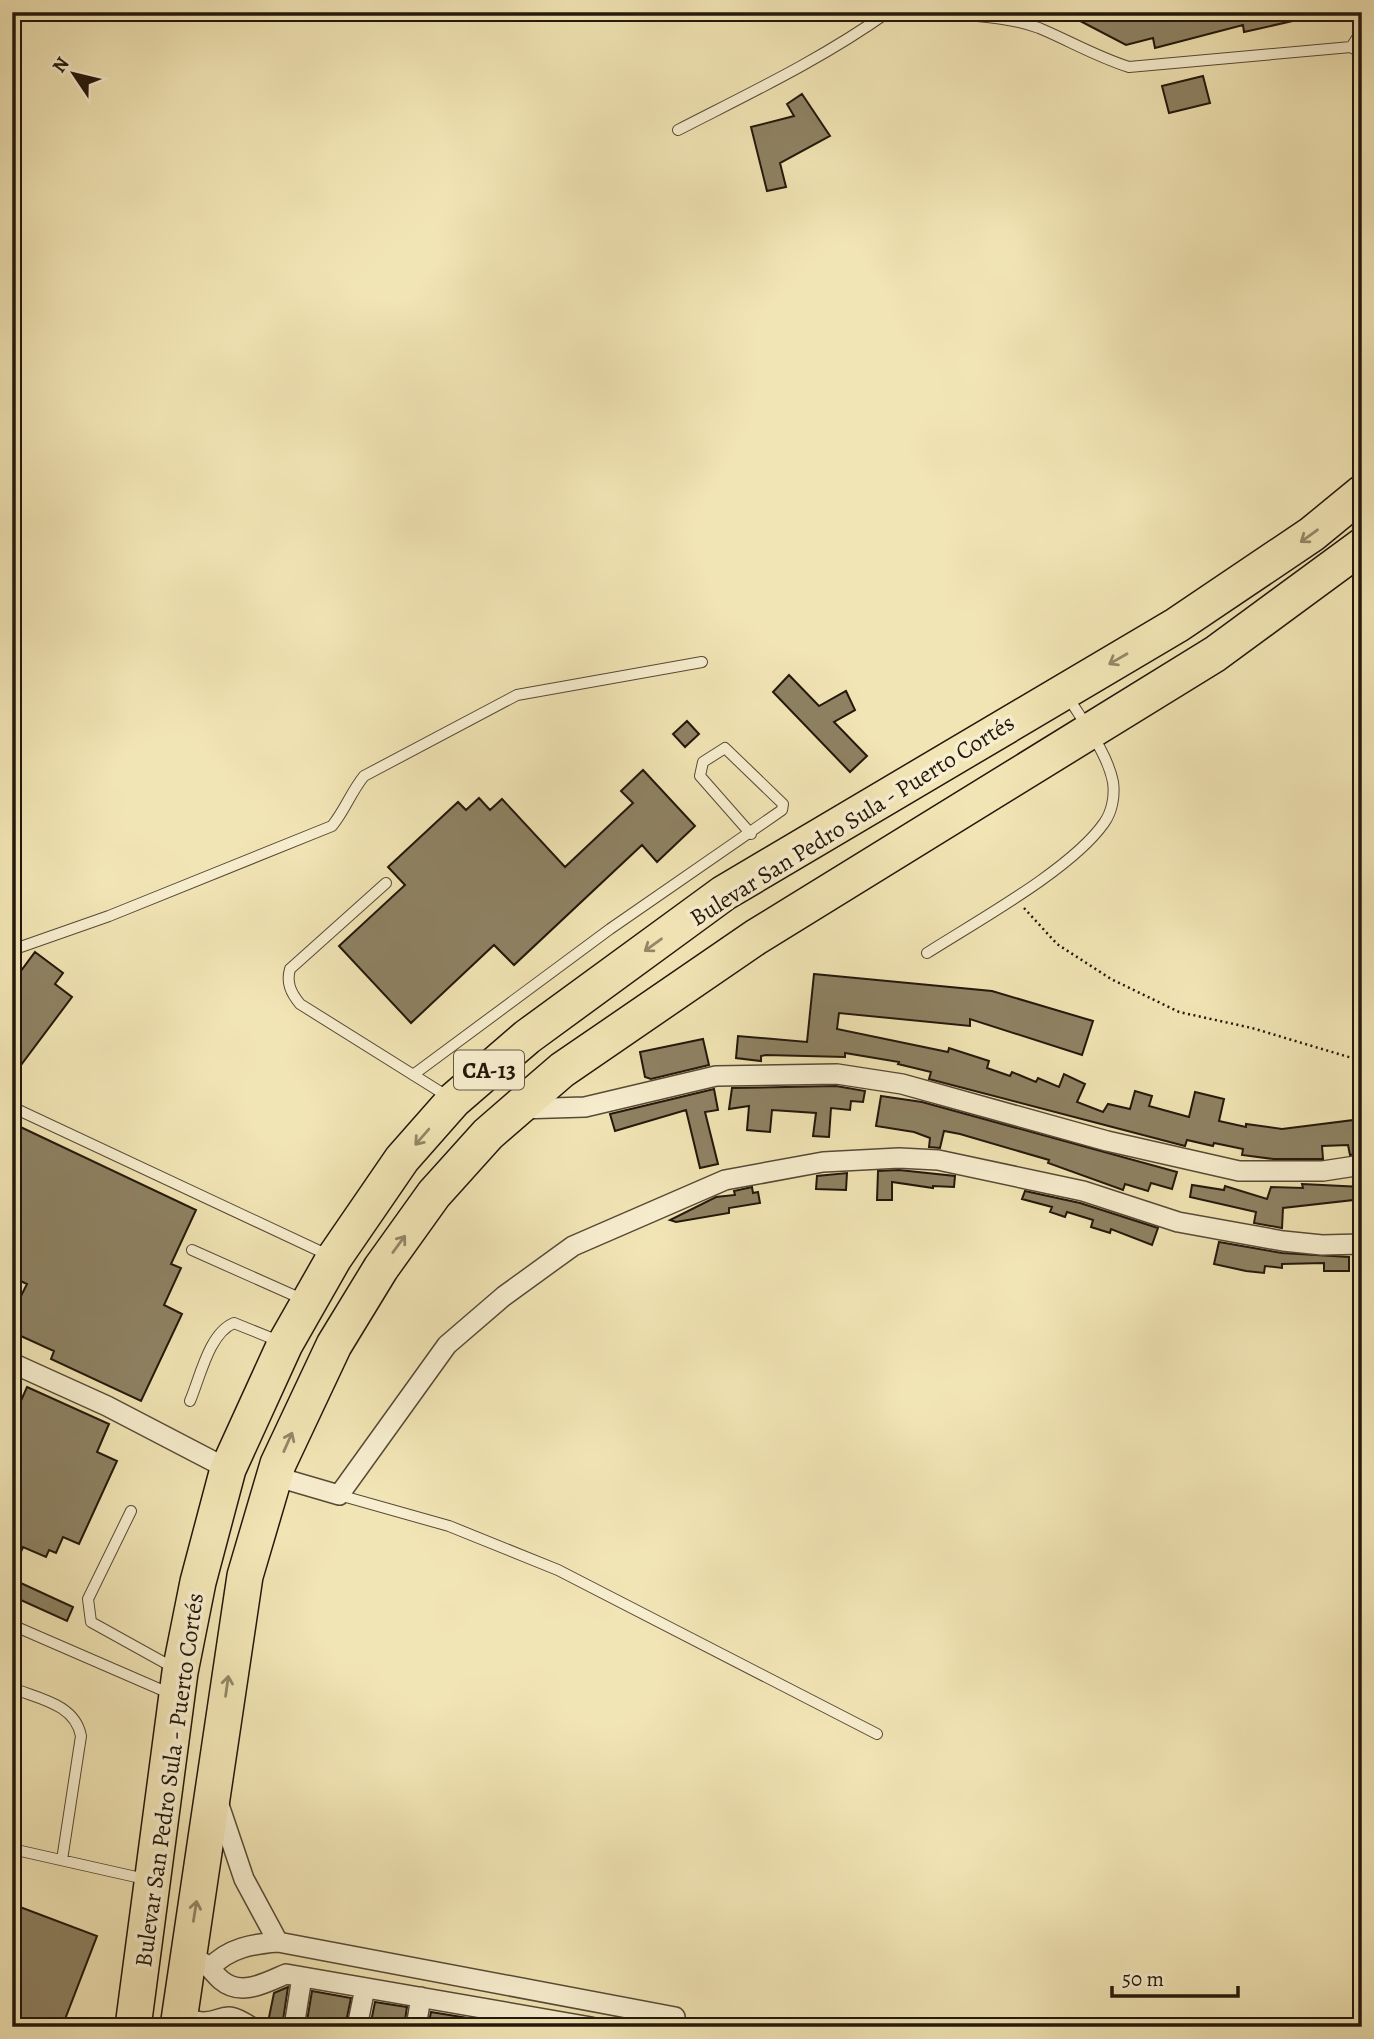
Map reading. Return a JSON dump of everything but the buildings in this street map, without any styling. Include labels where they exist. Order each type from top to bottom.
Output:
[{"type":"highway","name":"Bulevar San Pedro Sula - Puerto Cortés","points":[[133,2027],[179,1684],[198,1582],[228,1469],[285,1344],[334,1258],[402,1159],[454,1100],[527,1037],[724,893],[1245,580],[1312,534],[1362,493]]},
{"type":"highway","name":"Bulevar San Pedro Sula - Puerto Cortés","points":[[178,2022],[200,1961],[214,1788],[245,1576],[274,1476],[334,1345],[381,1268],[434,1194],[488,1133],[562,1070],[756,936],[1215,654],[1362,546]]},
{"type":"street","points":[[515,1109],[585,1107],[716,1076],[837,1074],[902,1084],[1107,1141],[1239,1171],[1323,1171],[1362,1165]]},
{"type":"street","points":[[274,1476],[339,1495],[447,1345],[504,1296],[573,1246],[726,1180],[823,1162],[899,1158],[937,1160],[1083,1191],[1178,1222],[1283,1241],[1362,1244]]},
{"type":"street","points":[[12,1363],[107,1406],[228,1469]]},
{"type":"street","points":[[214,1788],[244,1878],[278,1942]]},
{"type":"street","points":[[200,1961],[221,1957],[237,1949],[278,1942],[675,2017]]},
{"type":"street","points":[[200,1961],[229,1986],[242,1989],[258,1986],[286,1974],[421,1997],[477,2017],[591,2027]]},
{"type":"street","points":[[294,2027],[302,1977]]},
{"type":"street","points":[[357,2027],[365,1988]]},
{"type":"street","points":[[416,2027],[421,1997]]},
{"type":"street","points":[[178,2022],[205,2022],[222,2016],[237,2018],[251,2027]]},
{"type":"lane","points":[[678,130],[851,39],[888,12]]},
{"type":"lane","points":[[941,12],[993,15],[1039,28],[1096,57],[1129,67],[1351,47],[1362,54]]},
{"type":"lane","points":[[1351,47],[1360,34],[1359,12]]},
{"type":"lane","points":[[12,950],[109,916],[332,826],[347,809],[353,789],[364,776],[517,695],[702,662]]},
{"type":"lane","points":[[927,953],[1013,897],[1090,841],[1106,822],[1112,807],[1113,782],[1089,729],[1064,691]]},
{"type":"lane","points":[[413,1075],[610,929],[751,834],[782,810],[783,804],[725,748],[703,762],[700,776],[751,834]]},
{"type":"lane","points":[[386,883],[290,970],[287,978],[291,993],[300,1004],[454,1100]]},
{"type":"lane","points":[[12,1107],[334,1258]]},
{"type":"lane","points":[[192,1250],[309,1302]]},
{"type":"lane","points":[[190,1401],[218,1335],[226,1326],[234,1323],[285,1344]]},
{"type":"lane","points":[[339,1495],[449,1526],[558,1570],[877,1734]]},
{"type":"lane","points":[[131,1511],[88,1599],[88,1612],[91,1622],[179,1684]]},
{"type":"lane","points":[[12,1625],[179,1684]]},
{"type":"lane","points":[[12,1688],[68,1710],[79,1723],[81,1735],[62,1860]]},
{"type":"lane","points":[[12,1849],[153,1880]]},
{"type":"path","points":[[1013,897],[1058,944],[1111,979],[1179,1012],[1252,1028],[1362,1061]]}]
